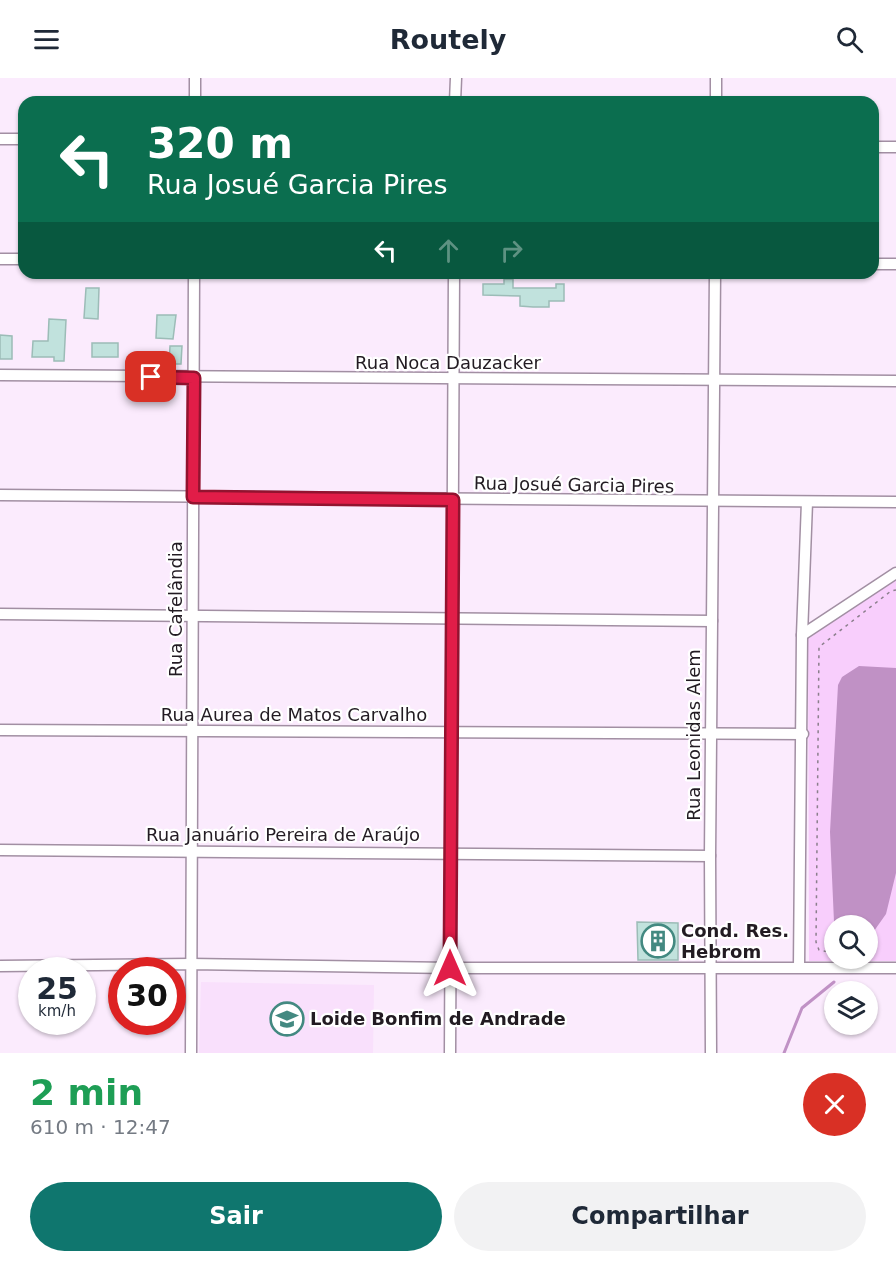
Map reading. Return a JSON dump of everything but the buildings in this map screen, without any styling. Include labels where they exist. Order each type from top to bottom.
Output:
[{"type":"street","points":[[195,78],[195,96]]},
{"type":"street","points":[[455,96],[456,78]]},
{"type":"street","points":[[716,78],[716,96]]},
{"type":"street","points":[[0,139],[18,139]]},
{"type":"street","points":[[879,147],[896,147]]},
{"type":"street","points":[[0,259],[18,259]]},
{"type":"street","points":[[879,264],[896,264]]},
{"type":"street","name":"Rua Cafelândia","points":[[191,1053],[194,279]]},
{"type":"street","points":[[450,1053],[454,279]]},
{"type":"street","name":"Rua Leonidas Alem","points":[[711,1053],[710,856],[715,279]]},
{"type":"street","name":"Rua Noca Dauzacker","points":[[0,375],[453,380],[896,381]]},
{"type":"street","name":"Rua Josué Garcia Pires","points":[[0,495],[896,502]]},
{"type":"street","points":[[799,967],[803,734],[802,635],[807,502]]},
{"type":"street","points":[[802,635],[896,573]]},
{"type":"street","points":[[0,614],[712,621]]},
{"type":"street","name":"Rua Aurea de Matos Carvalho","points":[[0,730],[803,734]]},
{"type":"street","name":"Rua Januário Pereira de Araújo","points":[[0,850],[450,852],[710,856]]},
{"type":"street","points":[[0,966],[191,964],[450,968],[896,968]]},
{"type":"path","points":[[824,951],[819,950],[816,942],[819,647],[891,591],[896,590]]},
{"type":"shaded area","points":[[896,575],[896,961],[878,961],[878,915],[824,915],[824,961],[809,961],[808,639]]},
{"type":"shaded area","points":[[859,666],[896,668],[896,873],[886,914],[878,925],[878,915],[834,915],[830,832],[838,685],[842,677]]},
{"type":"shaded area","name":"Loide Bonfim de Andrade","points":[[201,982],[374,985],[373,1053],[199,1053]]},
{"type":"waterway","points":[[784,1053],[802,1008],[824,990]]},
{"type":"place","name":"Cond. Res. Hebrom","points":[[658,941]]},
{"type":"place","name":"Loide Bonfim de Andrade","points":[[287,1019]]},
{"type":"route","points":[[151,377],[194,378],[193,497],[453,500],[450,968]]}]
